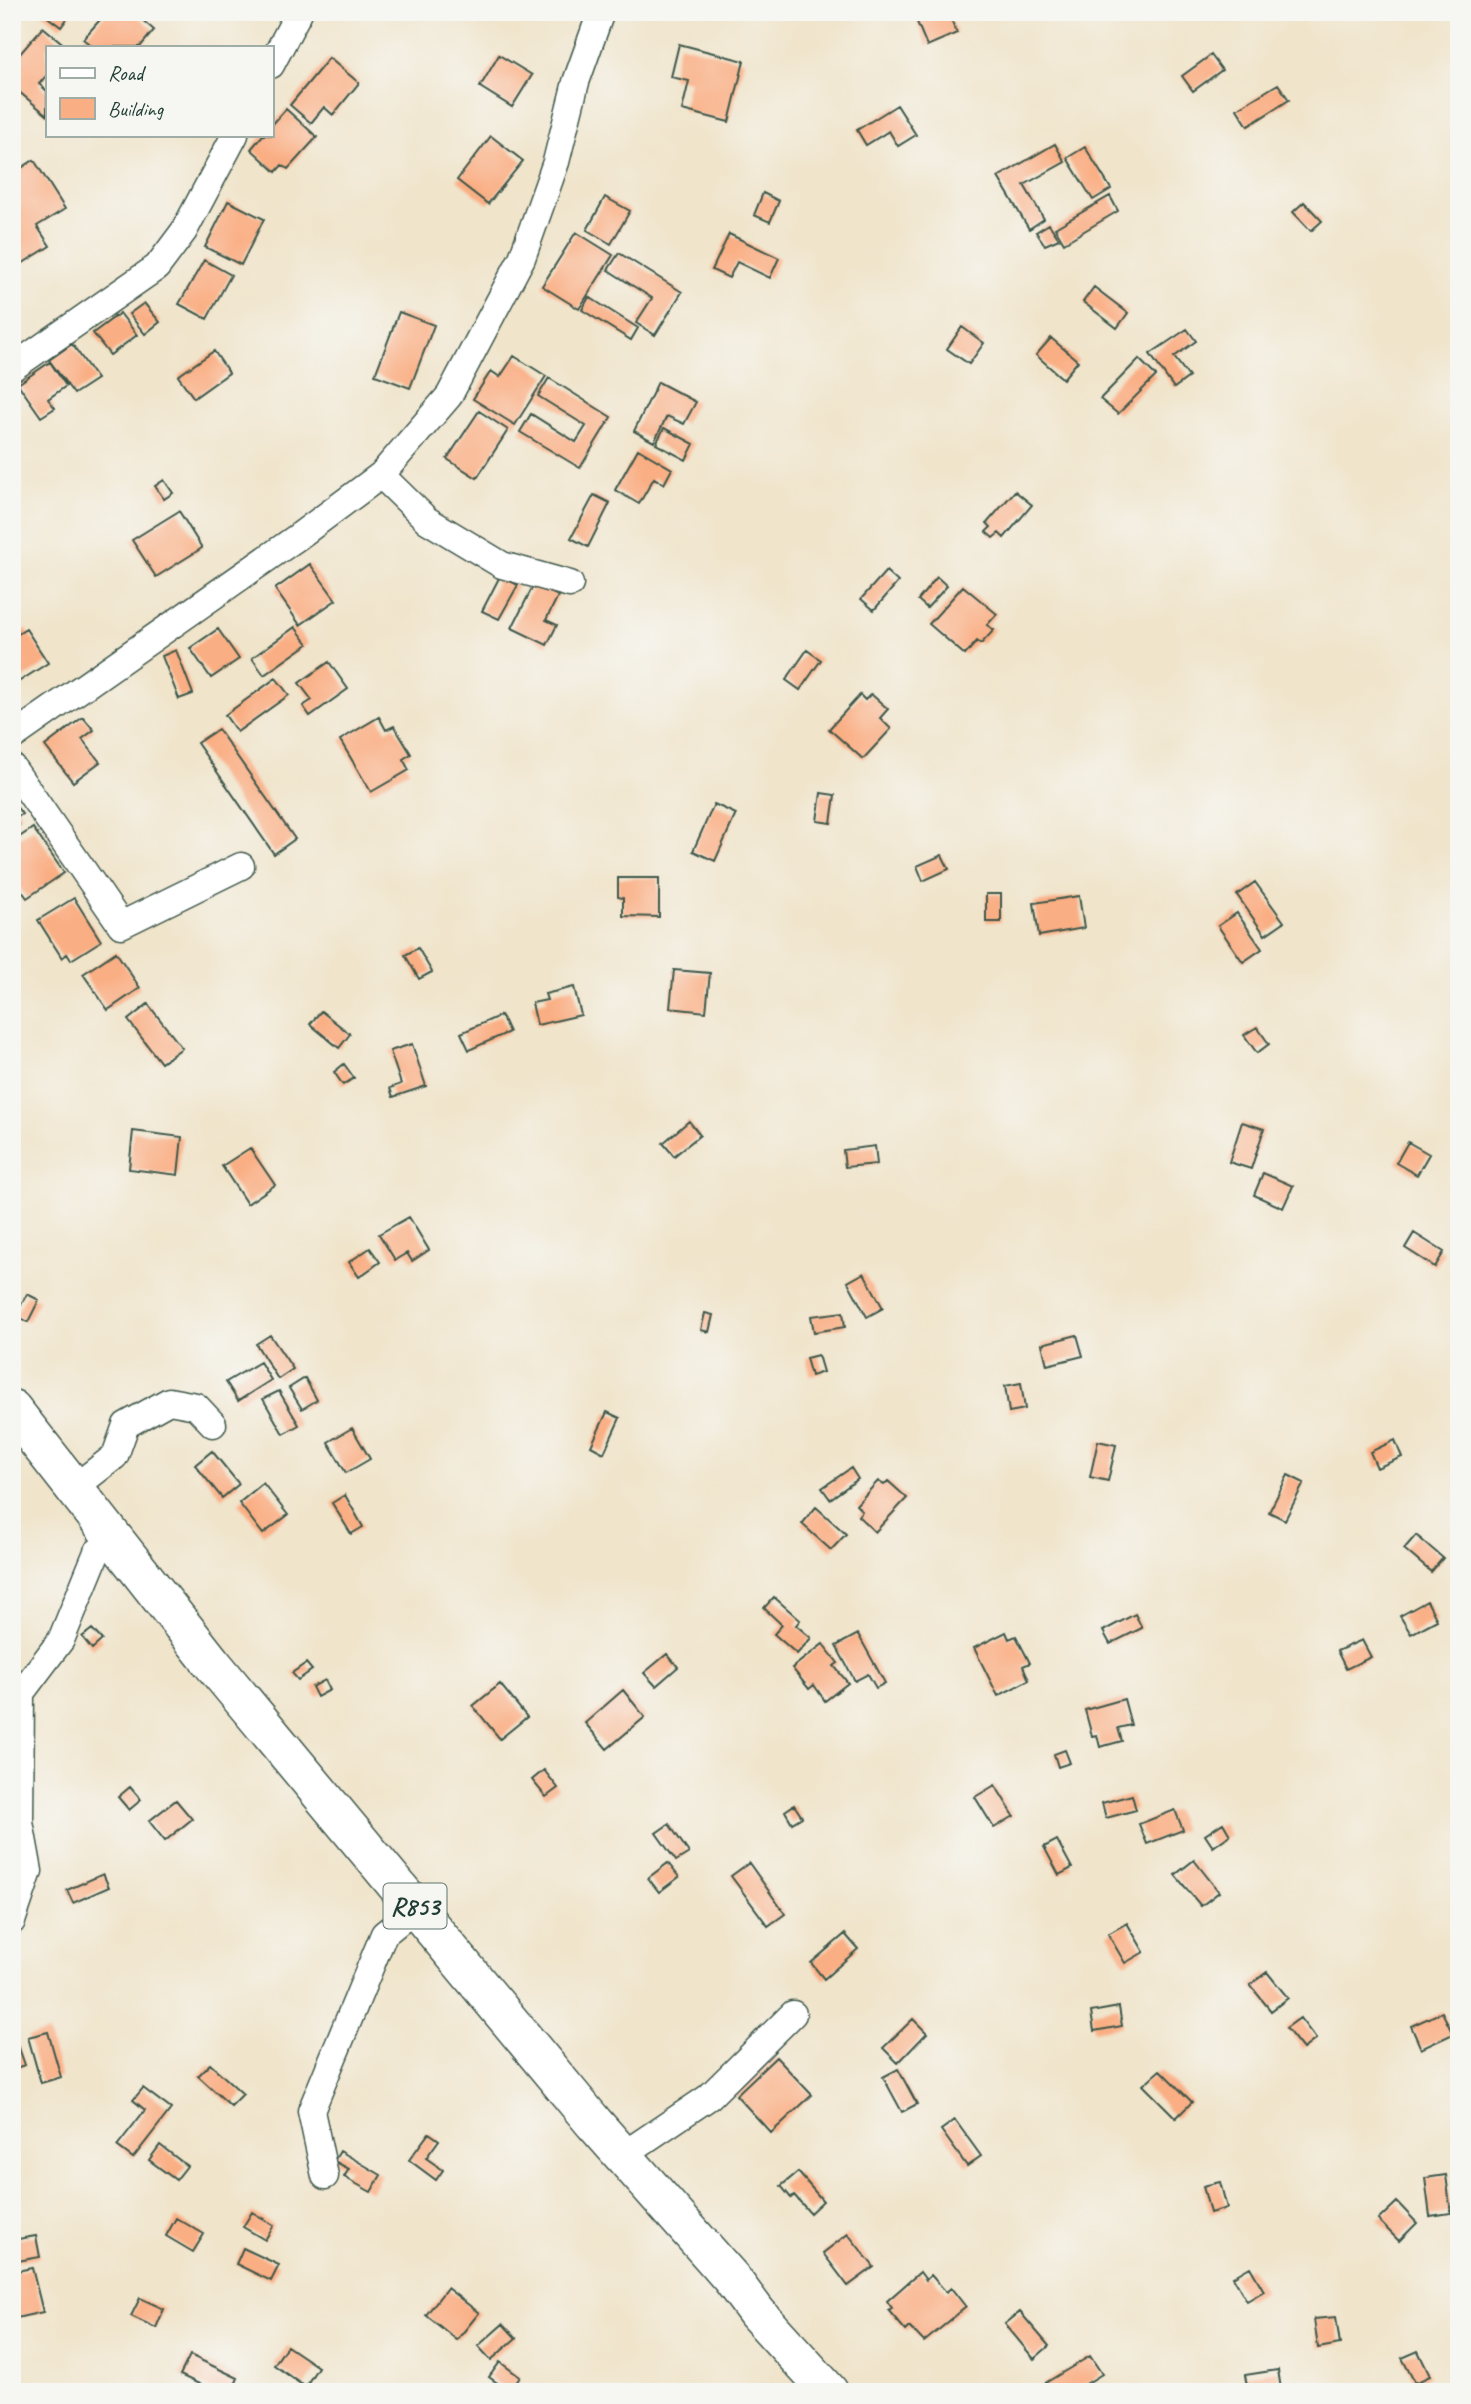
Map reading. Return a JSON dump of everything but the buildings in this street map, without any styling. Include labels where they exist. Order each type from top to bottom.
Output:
[{"type":"main road","name":"R853","points":[[12,1409],[211,1662],[594,2123],[731,2278],[757,2313],[830,2392]]},
{"type":"street","points":[[273,61],[299,12]]},
{"type":"street","points":[[12,737],[381,475],[449,397],[522,258],[556,162],[576,82],[601,12]]},
{"type":"street","points":[[12,368],[157,267],[184,231],[234,136]]},
{"type":"street","points":[[381,475],[427,520],[502,565],[570,584]]},
{"type":"street","points":[[12,766],[121,925],[241,866]]},
{"type":"street","points":[[74,1488],[115,1456],[125,1425],[169,1401],[196,1406],[213,1424]]},
{"type":"street","points":[[12,1921],[29,1871],[20,1822],[16,1693],[61,1640],[97,1552],[116,1539]]},
{"type":"street","points":[[325,2176],[311,2111],[384,1934],[416,1908]]},
{"type":"street","points":[[624,2155],[709,2097],[793,2014]]}]
